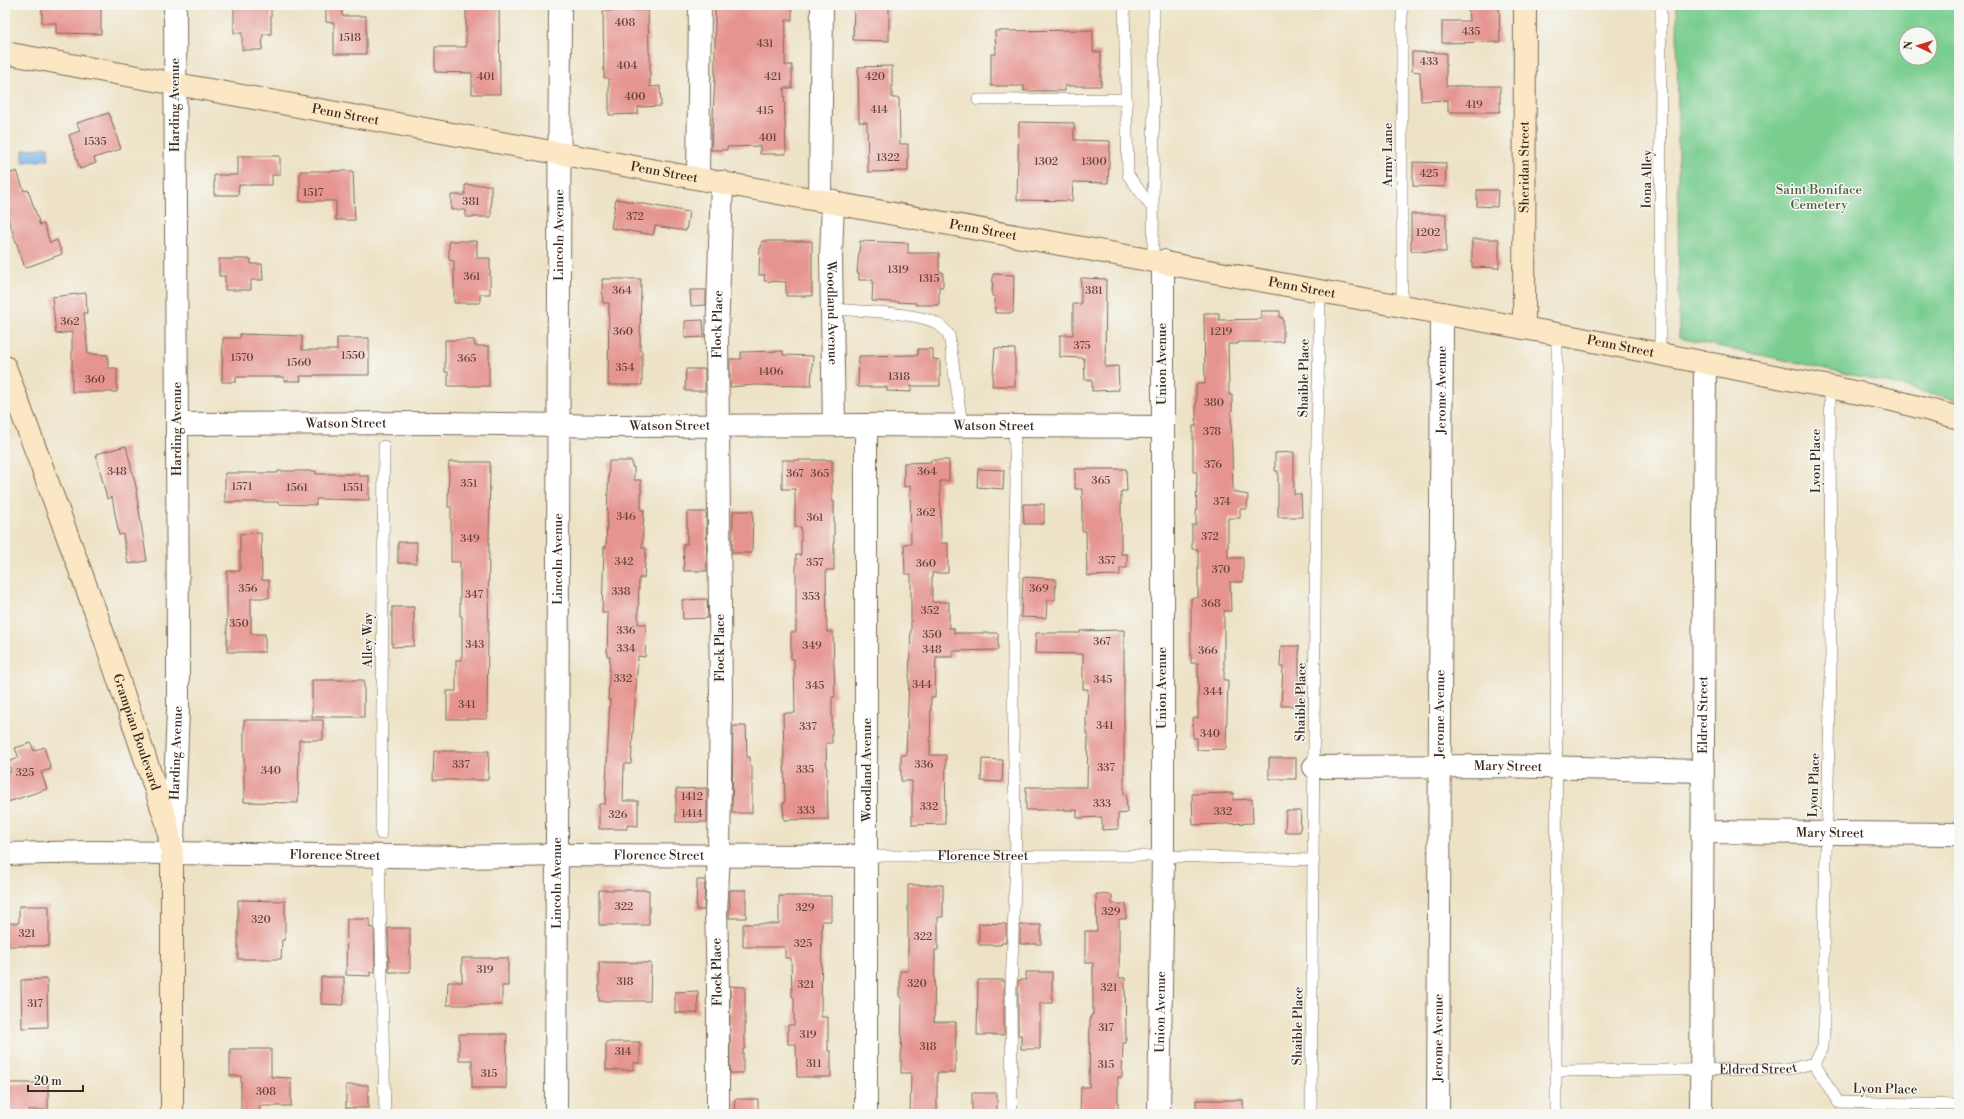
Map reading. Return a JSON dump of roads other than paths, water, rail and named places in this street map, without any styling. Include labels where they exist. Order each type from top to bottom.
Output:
[{"type":"street","name":"Harding Avenue","points":[[172,854],[178,710],[178,424],[174,5]]},
{"type":"street","name":"Lincoln Avenue","points":[[556,1114],[560,5]]},
{"type":"street","points":[[698,178],[700,5]]},
{"type":"street","name":"Woodland Avenue","points":[[822,5],[826,200],[832,309],[834,425]]},
{"type":"street","name":"Sheridan Street","points":[[1524,328],[1525,5]]},
{"type":"street","name":"Penn Street","points":[[5,52],[175,84],[1158,260],[1557,334],[1830,387],[1892,400],[1959,418]]},
{"type":"street","name":"Flock Place","points":[[718,1114],[718,987],[716,911],[719,855],[718,331],[722,182]]},
{"type":"street","name":"Union Avenue","points":[[1158,260],[1161,427],[1163,856],[1159,1114]]},
{"type":"street","name":"Jerome Avenue","points":[[1438,1114],[1442,313]]},
{"type":"street","name":"Eldred Street","points":[[1701,1114],[1700,1069],[1705,362]]},
{"type":"street","name":"Grampian Boulevard","points":[[5,367],[129,708],[167,823],[172,854],[172,1114]]},
{"type":"street","name":"Watson Street","points":[[178,424],[444,423],[719,426],[1014,425],[1161,427]]},
{"type":"street","name":"Woodland Avenue","points":[[866,425],[866,1114]]},
{"type":"street","name":"Mary Street","points":[[1314,767],[1556,768],[1702,771]]},
{"type":"street","name":"Mary Street","points":[[1702,832],[1959,834]]},
{"type":"street","name":"Florence Street","points":[[5,854],[96,852],[172,854],[380,845],[461,857],[557,855],[867,856]]},
{"type":"lane","points":[[1124,5],[1128,175],[1153,209]]},
{"type":"lane","points":[[1154,5],[1153,209],[1158,260]]},
{"type":"lane","name":"Army Lane","points":[[1402,5],[1402,306]]},
{"type":"lane","name":"Iona Alley","points":[[1660,354],[1661,5]]},
{"type":"lane","points":[[978,100],[1126,99]]},
{"type":"lane","name":"Shaible Place","points":[[1311,1114],[1316,485],[1320,290]]},
{"type":"lane","points":[[832,309],[918,317],[943,326],[950,335],[962,425]]},
{"type":"lane","points":[[1556,1114],[1557,334]]},
{"type":"lane","name":"Lyon Place","points":[[1830,387],[1831,673],[1826,834],[1824,1029],[1823,1047],[1814,1063],[1838,1102],[1959,1105]]},
{"type":"lane","points":[[1012,1114],[1011,982],[1016,856],[1013,706],[1016,481],[1014,425]]},
{"type":"lane","name":"Alley Way","points":[[384,446],[380,845],[385,1114]]},
{"type":"lane","name":"Florence Street","points":[[867,856],[1163,856],[1314,860]]},
{"type":"lane","name":"Eldred Street","points":[[1700,1069],[1790,1069],[1814,1063]]},
{"type":"lane","points":[[1556,1072],[1700,1069]]},
{"type":"water","points":[[48,147],[49,160],[23,162],[23,150]]},
{"type":"park label","name":"Saint Boniface Cemetery","points":[[1819,198]]}]
